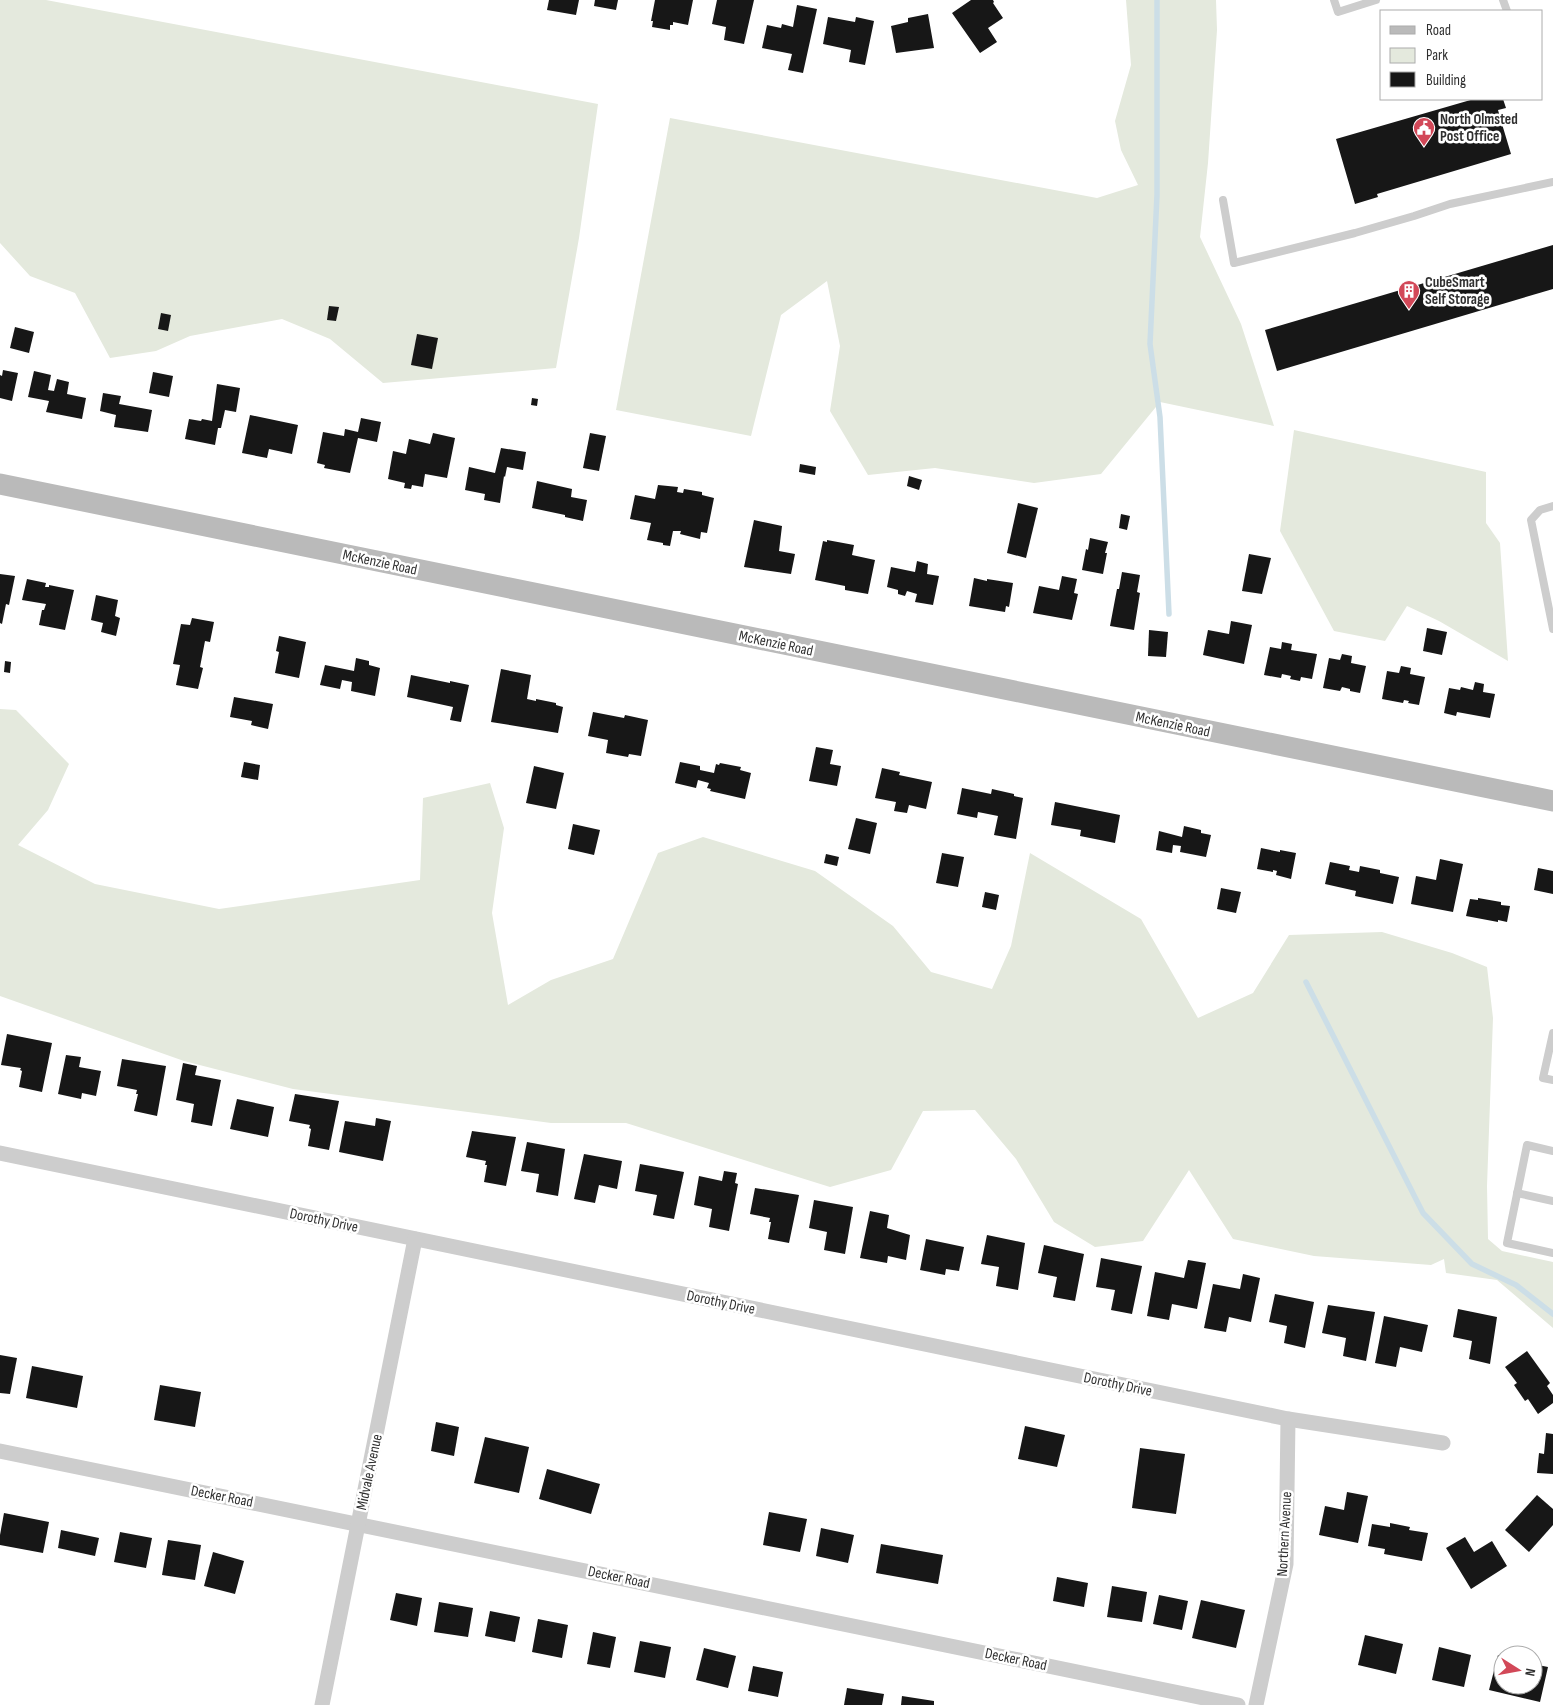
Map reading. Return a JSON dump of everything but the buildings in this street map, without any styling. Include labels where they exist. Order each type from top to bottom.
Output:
[{"type":"street","name":"McKenzie Road","points":[[0,484],[1553,801]]},
{"type":"street","name":"Dorothy Drive","points":[[0,1153],[1288,1419],[1443,1443]]},
{"type":"street","name":"Midvale Avenue","points":[[322,1705],[415,1238]]},
{"type":"street","name":"Northern Avenue","points":[[1256,1705],[1286,1564],[1288,1419]]},
{"type":"street","name":"Decker Road","points":[[0,1451],[1238,1705]]},
{"type":"lane","points":[[1334,0],[1338,12],[1376,0]]},
{"type":"lane","points":[[1223,200],[1234,263],[1337,238],[1450,204],[1553,182]]},
{"type":"lane","points":[[1553,506],[1540,510],[1531,520],[1553,629]]},
{"type":"lane","points":[[1553,1033],[1543,1078],[1553,1080]]},
{"type":"lane","points":[[1553,1151],[1527,1145],[1507,1243],[1553,1253]]},
{"type":"lane","points":[[1517,1193],[1553,1201]]},
{"type":"green space","points":[[0,0],[46,0],[598,104],[579,238],[556,368],[383,383],[330,339],[282,319],[190,336],[156,351],[110,358],[75,293],[30,276],[0,243]]},
{"type":"green space","points":[[1126,0],[1216,0],[1217,30],[1208,163],[1200,237],[1241,324],[1274,426],[1160,402],[1101,474],[1034,483],[935,468],[868,475],[830,411],[840,346],[827,281],[781,315],[751,436],[616,410],[670,118],[1097,198],[1138,185],[1121,150],[1115,121],[1131,65]]},
{"type":"green space","points":[[1294,430],[1486,472],[1486,523],[1500,543],[1508,661],[1439,621],[1407,606],[1385,641],[1334,631],[1280,531]]},
{"type":"green space","points":[[0,709],[16,710],[69,764],[48,810],[18,845],[95,884],[219,909],[420,880],[423,798],[490,783],[504,828],[492,913],[508,1005],[551,980],[613,959],[658,853],[703,837],[815,871],[893,926],[931,972],[992,989],[1011,946],[1030,853],[1141,919],[1198,1018],[1253,993],[1289,935],[1382,932],[1452,953],[1487,967],[1493,1018],[1487,1186],[1488,1239],[1502,1251],[1553,1262],[1553,1328],[1497,1280],[1446,1273],[1444,1259],[1431,1265],[1314,1256],[1233,1239],[1189,1170],[1143,1241],[1095,1247],[1054,1222],[1016,1159],[975,1110],[923,1111],[891,1170],[830,1187],[626,1123],[551,1123],[293,1089],[184,1061],[0,996]]},
{"type":"waterway","points":[[1157,0],[1157,195],[1150,344],[1160,417],[1169,614]]},
{"type":"waterway","points":[[1306,982],[1423,1213],[1472,1264],[1516,1285],[1553,1314]]},
{"type":"place","name":"North Olmsted Post Office","points":[[1424,147]]},
{"type":"place","name":"CubeSmart Self Storage","points":[[1409,310]]}]
